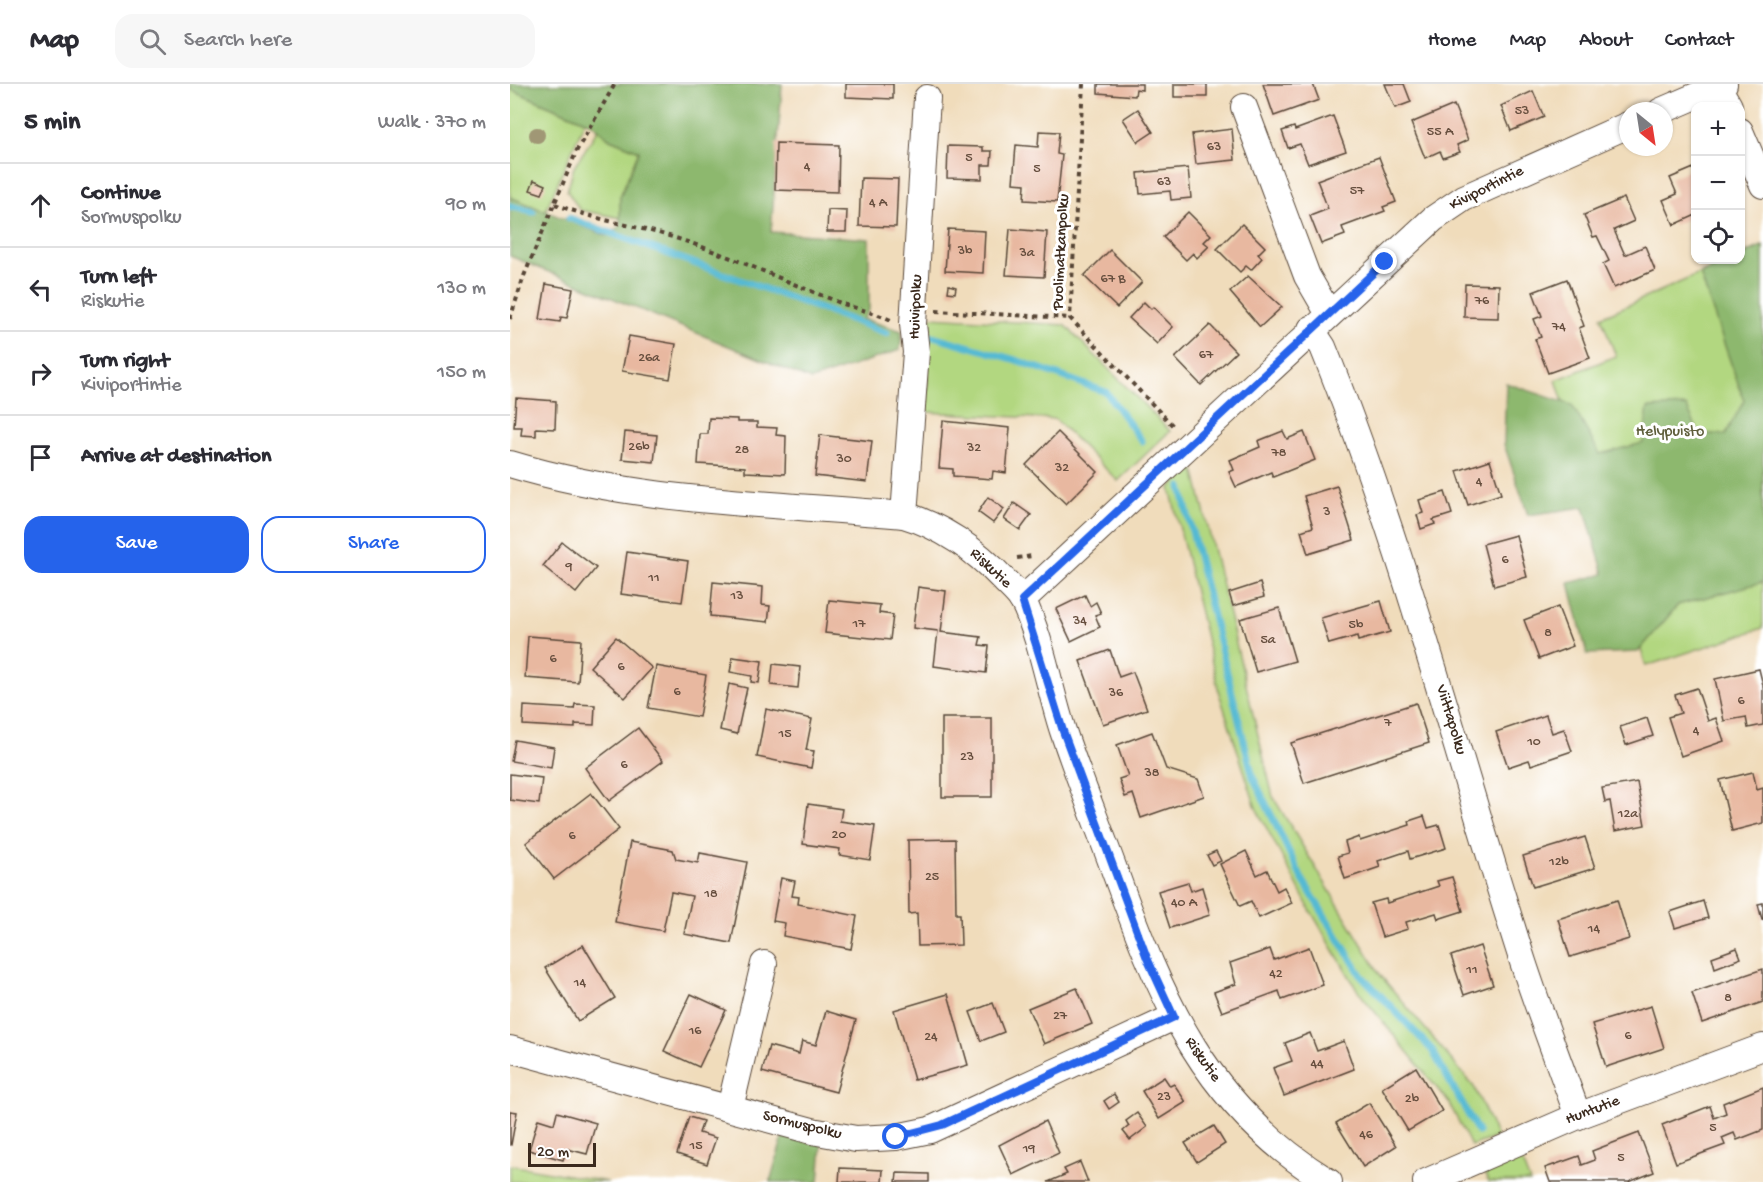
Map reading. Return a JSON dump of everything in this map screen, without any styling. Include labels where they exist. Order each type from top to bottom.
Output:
[{"type":"street","points":[[1673,107],[1723,92]]},
{"type":"street","name":"Huivipolku","points":[[904,515],[916,352],[915,317],[927,98]]},
{"type":"street","name":"Viittapolku","points":[[1244,107],[1307,276],[1320,321],[1323,347],[1370,466],[1439,683],[1523,963],[1578,1116]]},
{"type":"street","name":"Kiviportintie","points":[[1022,600],[1278,365],[1320,321],[1433,219],[1464,198],[1619,129]]},
{"type":"street","points":[[1745,144],[1763,185]]},
{"type":"street","name":"Riskutie","points":[[510,464],[592,485],[669,498],[904,515],[924,521],[977,553],[1022,600],[1063,731],[1143,948],[1174,1017],[1194,1052],[1226,1094],[1262,1131],[1301,1165],[1329,1182]]},
{"type":"street","points":[[730,1108],[764,964]]},
{"type":"street","name":"Sormuspolku","points":[[510,1049],[835,1136],[856,1139],[914,1134],[942,1125],[1174,1017]]},
{"type":"street","name":"Huntutie","points":[[1426,1182],[1578,1116],[1763,1047]]},
{"type":"path","points":[[510,319],[524,276],[577,150],[615,84]]},
{"type":"path","name":"Puolimatkanpolku","points":[[1083,84],[1070,318],[1191,445]]},
{"type":"path","points":[[555,204],[579,214],[667,236],[717,252],[844,305],[869,310],[894,321],[915,317],[1070,318]]},
{"type":"green space","points":[[510,84],[782,84],[771,232],[869,239],[869,310],[863,319],[902,331],[900,350],[811,380],[510,256],[510,197],[607,236],[620,226],[620,197],[639,151],[610,139],[592,124],[510,89]]},
{"type":"green space","points":[[510,89],[585,121],[545,212],[510,197]]},
{"type":"green space","points":[[598,129],[610,139],[639,150],[620,197],[621,218],[580,210],[567,191],[574,167]]},
{"type":"green space","name":"Helypuisto","points":[[1762,246],[1763,628],[1646,666],[1556,380],[1616,356],[1601,317],[1722,264],[1745,264],[1745,253]]},
{"type":"green space","points":[[1763,246],[1763,582],[1678,605],[1638,652],[1587,654],[1569,583],[1604,574],[1584,507],[1528,515],[1504,444],[1506,383],[1572,405],[1600,454],[1643,443],[1648,408],[1686,406],[1699,433],[1725,435],[1744,401],[1700,274],[1723,264],[1745,264],[1745,254]]},
{"type":"green space","points":[[931,317],[1065,325],[1170,431],[1118,481],[1055,419],[926,412]]},
{"type":"green space","points":[[1193,465],[1273,797],[1381,976],[1474,1087],[1497,1137],[1471,1146],[1449,1103],[1358,991],[1310,910],[1256,808],[1220,696],[1170,488]]},
{"type":"green space","points":[[783,1136],[822,1144],[819,1182],[770,1182]]},
{"type":"green space","points":[[1520,1157],[1530,1182],[1488,1182],[1484,1171]]},
{"type":"green space","points":[[510,1165],[608,1182],[510,1182]]},
{"type":"building","points":[[846,84],[893,84],[893,99],[846,97]]},
{"type":"building","points":[[1098,84],[1142,84],[1142,90],[1136,89],[1135,96],[1098,93]]},
{"type":"building","points":[[1174,84],[1207,84],[1207,97],[1174,97]]},
{"type":"building","points":[[1263,84],[1313,84],[1319,100],[1274,116]]},
{"type":"building","points":[[1385,84],[1404,84],[1411,102],[1395,108]]},
{"type":"building","points":[[1533,91],[1544,117],[1511,131],[1501,106]]},
{"type":"building","points":[[1454,105],[1468,140],[1457,145],[1460,152],[1443,158],[1440,151],[1425,158],[1411,123]]},
{"type":"building","points":[[1138,109],[1153,132],[1138,142],[1123,119]]},
{"type":"building","points":[[1333,116],[1346,151],[1308,164],[1300,144],[1288,148],[1282,131],[1294,127],[1295,130]]},
{"type":"building","points":[[1232,129],[1235,160],[1196,164],[1192,134]]},
{"type":"building","points":[[1039,131],[1059,132],[1057,154],[1062,155],[1057,202],[1024,200],[1025,184],[1013,183],[1016,145],[1038,147]]},
{"type":"building","points":[[776,143],[839,145],[838,192],[775,190]]},
{"type":"building","points":[[948,146],[983,147],[983,151],[992,151],[991,165],[982,165],[982,179],[947,178]]},
{"type":"building","points":[[1379,157],[1396,202],[1383,207],[1385,211],[1342,227],[1345,235],[1321,244],[1310,216],[1328,209],[1317,180]]},
{"type":"building","points":[[1188,168],[1191,198],[1171,200],[1170,191],[1140,194],[1138,173]]},
{"type":"building","points":[[1691,169],[1691,217],[1674,225],[1663,200],[1677,194],[1670,178]]},
{"type":"building","points":[[861,178],[898,179],[896,227],[859,226]]},
{"type":"building","points":[[534,180],[546,185],[542,194],[530,190]]},
{"type":"building","points":[[1624,198],[1634,221],[1614,230],[1625,255],[1645,246],[1655,270],[1614,288],[1603,264],[1609,261],[1597,236],[1593,237],[1584,215]]},
{"type":"building","points":[[828,210],[847,211],[846,232],[827,232]]},
{"type":"building","points":[[1188,212],[1211,235],[1204,242],[1209,246],[1197,258],[1193,253],[1186,260],[1163,237]]},
{"type":"building","points":[[1242,224],[1265,247],[1258,254],[1262,258],[1251,270],[1246,266],[1240,272],[1217,249]]},
{"type":"building","points":[[948,229],[985,231],[983,273],[945,271]]},
{"type":"building","points":[[1010,229],[1047,232],[1044,277],[1006,275]]},
{"type":"building","points":[[1110,250],[1142,282],[1117,308],[1084,276]]},
{"type":"building","points":[[1248,276],[1282,307],[1260,327],[1230,292]]},
{"type":"building","points":[[1567,279],[1584,326],[1579,328],[1590,358],[1548,373],[1535,339],[1541,337],[1534,319],[1542,316],[1533,292]]},
{"type":"building","points":[[546,284],[573,289],[567,318],[561,317],[560,322],[540,319]]},
{"type":"building","points":[[1465,284],[1499,285],[1498,318],[1464,317]]},
{"type":"building","points":[[949,285],[956,287],[955,293],[948,292]]},
{"type":"building","points":[[1144,302],[1151,309],[1153,307],[1173,327],[1157,344],[1129,318]]},
{"type":"building","points":[[1210,325],[1236,352],[1201,385],[1175,358]]},
{"type":"building","points":[[629,336],[676,344],[670,379],[622,371]]},
{"type":"building","points":[[516,398],[556,401],[555,429],[536,428],[536,436],[521,435],[522,427],[514,427]]},
{"type":"building","points":[[709,418],[737,419],[737,422],[757,422],[757,427],[777,428],[776,435],[786,436],[785,474],[745,472],[745,467],[698,464],[700,434],[708,434]]},
{"type":"building","points":[[943,421],[1010,428],[1006,473],[993,471],[992,479],[953,476],[953,469],[939,468]]},
{"type":"building","points":[[1283,431],[1287,439],[1304,432],[1315,460],[1273,477],[1271,472],[1236,487],[1229,472],[1234,470],[1230,460],[1260,447],[1258,441]]},
{"type":"building","points":[[625,432],[657,435],[654,462],[622,459]]},
{"type":"building","points":[[1058,432],[1098,472],[1066,504],[1026,465]]},
{"type":"building","points":[[820,435],[872,441],[867,482],[815,476]]},
{"type":"building","points":[[1490,460],[1501,494],[1468,505],[1457,471]]},
{"type":"building","points":[[1337,486],[1354,540],[1308,554],[1301,531],[1313,527],[1304,496]]},
{"type":"building","points":[[1445,492],[1452,514],[1433,520],[1435,524],[1421,529],[1417,515],[1423,513],[1419,500]]},
{"type":"building","points":[[988,497],[1004,509],[993,523],[978,512]]},
{"type":"building","points":[[1014,503],[1031,515],[1020,530],[1004,519]]},
{"type":"building","points":[[1516,535],[1527,577],[1494,586],[1483,544]]},
{"type":"building","points":[[562,542],[596,568],[576,593],[543,566]]},
{"type":"building","points":[[627,552],[688,561],[682,602],[621,594]]},
{"type":"building","points":[[713,582],[763,587],[762,605],[770,606],[768,622],[710,616]]},
{"type":"building","points":[[1260,583],[1264,597],[1233,606],[1229,593]]},
{"type":"building","points":[[918,587],[946,591],[941,632],[981,637],[979,645],[989,646],[986,673],[934,666],[938,631],[913,628]]},
{"type":"building","points":[[1085,595],[1090,606],[1096,602],[1101,613],[1095,615],[1100,627],[1071,641],[1056,609]]},
{"type":"building","points":[[829,600],[880,605],[879,613],[893,615],[890,640],[825,633]]},
{"type":"building","points":[[1381,601],[1390,632],[1358,641],[1357,636],[1329,644],[1321,618]]},
{"type":"building","points":[[1558,607],[1573,646],[1539,659],[1524,620]]},
{"type":"building","points":[[1279,608],[1295,661],[1256,672],[1240,619]]},
{"type":"building","points":[[528,636],[581,640],[578,682],[525,678]]},
{"type":"building","points":[[616,637],[652,668],[625,698],[590,667]]},
{"type":"building","points":[[1110,650],[1119,677],[1133,672],[1147,709],[1103,724],[1080,661]]},
{"type":"building","points":[[733,657],[762,661],[759,683],[751,682],[752,676],[730,672]]},
{"type":"building","points":[[773,664],[800,667],[798,688],[771,685]]},
{"type":"building","points":[[656,666],[706,675],[699,717],[648,708]]},
{"type":"building","points":[[1759,669],[1763,685],[1763,725],[1748,728],[1746,717],[1724,721],[1715,679]]},
{"type":"building","points":[[729,684],[747,688],[737,734],[720,730]]},
{"type":"building","points":[[1697,688],[1708,721],[1716,718],[1724,741],[1681,756],[1668,717],[1681,713],[1675,695]]},
{"type":"building","points":[[1416,703],[1429,743],[1304,783],[1291,743]]},
{"type":"building","points":[[575,704],[595,705],[594,725],[575,724],[575,728],[523,725],[524,706],[574,709]]},
{"type":"building","points":[[766,709],[812,719],[806,750],[814,751],[811,768],[757,757]]},
{"type":"building","points":[[1546,715],[1552,733],[1564,729],[1572,751],[1531,765],[1529,760],[1508,767],[1496,732]]},
{"type":"building","points":[[942,718],[992,718],[992,797],[942,797]]},
{"type":"building","points":[[1647,718],[1653,736],[1626,745],[1620,727]]},
{"type":"building","points":[[638,728],[663,761],[609,801],[585,768]]},
{"type":"building","points":[[1152,732],[1166,769],[1198,779],[1204,796],[1141,818],[1133,794],[1125,797],[1119,779],[1128,776],[1117,745]]},
{"type":"building","points":[[515,740],[554,747],[551,768],[511,761]]},
{"type":"building","points":[[1753,772],[1757,790],[1763,788],[1763,823],[1732,831],[1720,780]]},
{"type":"building","points":[[510,774],[542,778],[539,804],[510,800]]},
{"type":"building","points":[[1637,782],[1645,825],[1615,831],[1610,801],[1605,802],[1602,788]]},
{"type":"building","points":[[591,793],[619,829],[554,879],[526,843]]},
{"type":"building","points":[[808,804],[842,809],[840,821],[875,826],[870,860],[839,855],[840,849],[803,844]]},
{"type":"building","points":[[1424,816],[1428,828],[1439,825],[1446,848],[1410,859],[1408,851],[1378,861],[1380,867],[1345,879],[1338,856],[1348,853],[1345,842],[1359,837],[1360,841],[1410,825],[1409,821]]},
{"type":"building","points":[[1585,837],[1595,868],[1533,887],[1523,856]]},
{"type":"building","points":[[955,839],[956,914],[960,914],[961,945],[918,946],[917,913],[909,914],[908,840]]},
{"type":"building","points":[[630,842],[673,850],[676,859],[698,863],[700,853],[747,862],[731,943],[684,934],[692,896],[671,892],[663,931],[615,922]]},
{"type":"building","points":[[1216,851],[1221,861],[1212,865],[1207,855]]},
{"type":"building","points":[[1246,851],[1257,875],[1267,870],[1277,891],[1284,887],[1292,903],[1259,918],[1251,901],[1240,906],[1220,864]]},
{"type":"building","points":[[1452,877],[1463,911],[1438,919],[1436,913],[1406,922],[1408,929],[1382,937],[1371,903],[1386,899],[1387,903],[1439,886],[1437,881]]},
{"type":"building","points":[[781,878],[795,881],[792,896],[799,897],[798,904],[857,916],[851,949],[783,936],[785,923],[773,921]]},
{"type":"building","points":[[1188,882],[1191,891],[1202,887],[1210,915],[1170,928],[1158,891]]},
{"type":"building","points":[[1617,900],[1629,939],[1570,957],[1558,919]]},
{"type":"building","points":[[1703,901],[1708,918],[1675,928],[1670,912]]},
{"type":"building","points":[[1763,903],[1763,920],[1762,920],[1758,904]]},
{"type":"building","points":[[583,945],[615,998],[578,1021],[545,968]]},
{"type":"building","points":[[1480,946],[1493,985],[1464,995],[1451,956]]},
{"type":"building","points":[[1309,947],[1323,985],[1282,1000],[1279,991],[1222,1012],[1214,992],[1236,984],[1230,963],[1270,949],[1274,960]]},
{"type":"building","points":[[1737,948],[1741,958],[1715,968],[1712,957]]},
{"type":"building","points":[[1763,969],[1763,1002],[1702,1023],[1692,993]]},
{"type":"building","points":[[1077,988],[1092,1024],[1044,1044],[1028,1008]]},
{"type":"building","points":[[691,994],[726,1010],[699,1067],[664,1051]]},
{"type":"building","points":[[948,994],[968,1065],[914,1080],[894,1010]]},
{"type":"building","points":[[993,1003],[1004,1032],[981,1041],[970,1012]]},
{"type":"building","points":[[1651,1006],[1664,1048],[1606,1067],[1592,1024]]},
{"type":"building","points":[[826,1011],[856,1020],[836,1092],[762,1072],[769,1046],[799,1054],[802,1041],[816,1045]]},
{"type":"building","points":[[1310,1033],[1317,1051],[1344,1041],[1354,1069],[1284,1096],[1273,1068],[1292,1061],[1285,1043]]},
{"type":"building","points":[[1416,1067],[1442,1111],[1408,1131],[1382,1088]]},
{"type":"building","points":[[1164,1077],[1170,1086],[1174,1084],[1186,1102],[1159,1119],[1142,1091]]},
{"type":"building","points":[[1763,1087],[1763,1130],[1737,1140],[1734,1133],[1722,1138],[1725,1145],[1676,1163],[1662,1125],[1710,1106],[1714,1118],[1726,1113],[1723,1103]]},
{"type":"building","points":[[1114,1094],[1119,1102],[1109,1109],[1104,1101]]},
{"type":"building","points":[[1369,1103],[1396,1146],[1363,1167],[1336,1123]]},
{"type":"building","points":[[510,1111],[517,1112],[511,1145],[510,1145]]},
{"type":"building","points":[[557,1112],[596,1123],[587,1154],[567,1149],[563,1160],[529,1150],[538,1119],[554,1124]]},
{"type":"building","points":[[1137,1113],[1147,1127],[1130,1140],[1123,1131],[1129,1126],[1126,1121]]},
{"type":"building","points":[[689,1117],[703,1121],[699,1133],[716,1138],[707,1164],[677,1154]]},
{"type":"building","points":[[1045,1121],[1059,1153],[1013,1175],[999,1145]]},
{"type":"building","points":[[1214,1126],[1225,1144],[1197,1162],[1185,1143]]},
{"type":"building","points":[[1639,1133],[1654,1172],[1629,1182],[1550,1182],[1545,1168],[1579,1156],[1582,1165],[1595,1160],[1592,1151]]},
{"type":"building","points":[[1080,1162],[1088,1182],[1048,1182],[1067,1174],[1064,1169]]},
{"type":"building","points":[[840,1168],[883,1170],[882,1182],[839,1182]]},
{"type":"building","points":[[897,1173],[929,1174],[929,1182],[896,1182]]},
{"type":"waterway","points":[[510,206],[533,212]]},
{"type":"waterway","points":[[569,218],[887,333]]},
{"type":"waterway","points":[[933,336],[1016,360],[1106,392],[1142,441]]},
{"type":"waterway","points":[[1181,487],[1253,777],[1301,877],[1361,975],[1432,1050],[1478,1132]]},
{"type":"route","points":[[896,1137],[930,1130],[942,1125],[1174,1017],[1147,958],[1063,731],[1022,600],[1278,365],[1311,329],[1385,262]]}]
